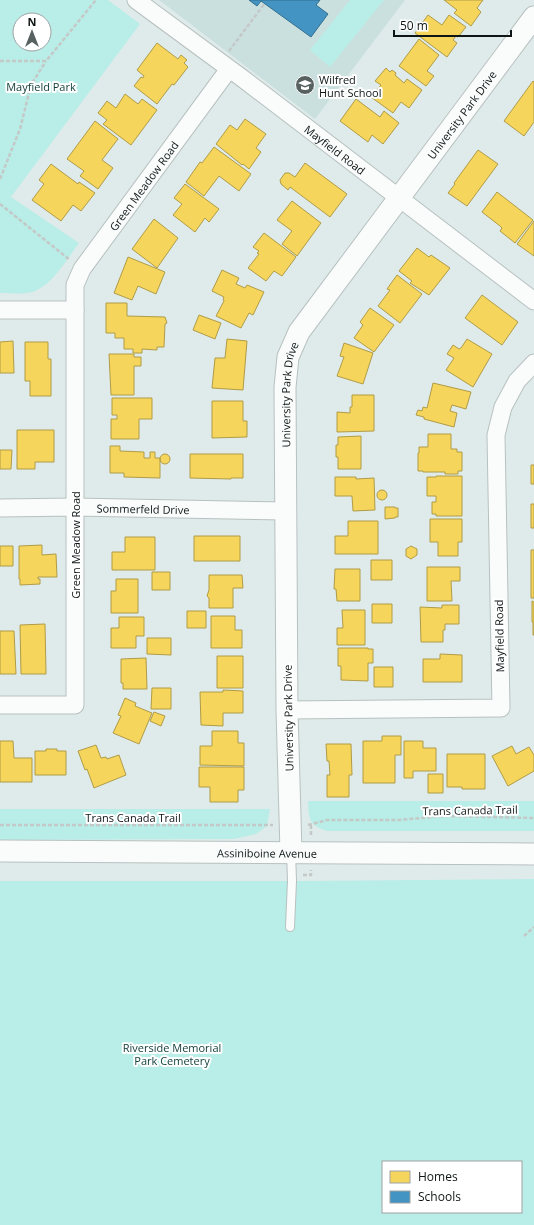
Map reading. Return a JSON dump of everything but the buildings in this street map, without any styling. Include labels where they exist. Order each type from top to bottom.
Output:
[{"type":"street","name":"Mayfield Road","points":[[136,0],[228,60],[398,197],[534,301]]},
{"type":"street","name":"University Park Drive","points":[[291,852],[287,710],[285,387],[288,357],[299,332],[398,197],[532,26]]},
{"type":"street","name":"Green Meadow Road","points":[[0,705],[75,705],[75,285],[82,269],[228,60]]},
{"type":"street","points":[[0,310],[75,310]]},
{"type":"street","name":"Mayfield Road","points":[[287,710],[501,708],[496,435],[503,407],[517,381],[534,363]]},
{"type":"street","name":"Sommerfeld Drive","points":[[0,508],[75,507],[286,510]]},
{"type":"street","name":"Assiniboine Avenue","points":[[0,851],[534,854]]},
{"type":"lane","points":[[290,927],[292,881],[291,852]]},
{"type":"path","points":[[0,179],[20,129],[31,85],[46,61],[96,0]]},
{"type":"path","points":[[228,60],[265,3]]},
{"type":"path","points":[[0,61],[46,61]]},
{"type":"path","points":[[0,204],[82,269]]},
{"type":"path","name":"Trans Canada Trail","points":[[311,825],[327,820],[399,820],[444,816],[534,818]]},
{"type":"path","name":"Trans Canada Trail","points":[[0,826],[266,824]]},
{"type":"path","points":[[524,936],[534,927]]},
{"type":"shaded area","name":"Wilfred Hunt School","points":[[159,0],[405,0],[315,119]]},
{"type":"green space","name":"Mayfield Park","points":[[0,0],[108,0],[140,24],[11,197],[79,243],[46,284],[32,292],[16,294],[0,293]]},
{"type":"green space","points":[[350,0],[384,0],[330,67],[310,50]]},
{"type":"green space","points":[[308,801],[534,801],[534,831],[327,831],[313,824],[309,817]]},
{"type":"green space","points":[[0,809],[270,809],[267,826],[256,834],[234,839],[0,840]]},
{"type":"green space","name":"Riverside Memorial Park Cemetery","points":[[534,879],[534,1225],[0,1225],[0,881]]},
{"type":"place","name":"Wilfred Hunt School","points":[[305,85]]}]
